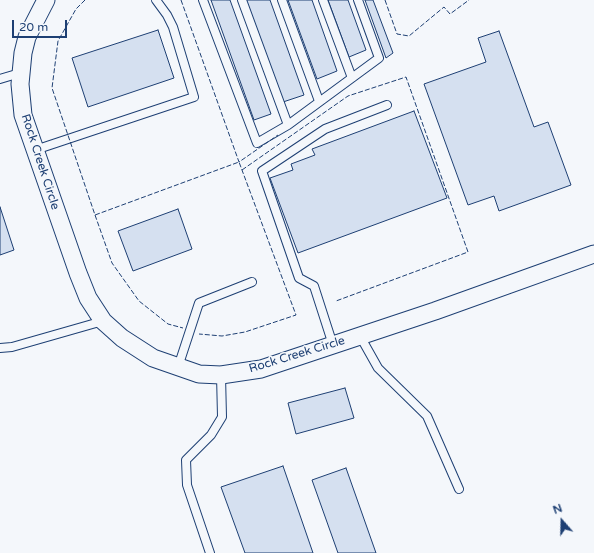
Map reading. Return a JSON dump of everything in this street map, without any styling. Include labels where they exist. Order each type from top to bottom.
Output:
[{"type":"street","name":"Rock Creek Circle","points":[[46,0],[27,37],[20,73],[23,115],[88,298],[103,320],[122,338],[153,358],[178,368],[199,374],[221,376],[261,369],[594,255]]},
{"type":"lane","points":[[35,150],[194,97],[173,26],[156,0]]},
{"type":"lane","points":[[203,0],[257,142],[288,125],[379,58],[358,0]]},
{"type":"lane","points":[[242,0],[288,125]]},
{"type":"lane","points":[[282,0],[319,102]]},
{"type":"lane","points":[[323,0],[352,78]]},
{"type":"lane","points":[[0,80],[20,73]]},
{"type":"lane","points":[[333,345],[314,286],[299,278],[262,171],[325,129],[387,105]]},
{"type":"lane","points":[[178,368],[199,303],[252,282]]},
{"type":"lane","points":[[0,348],[12,347],[103,320]]},
{"type":"lane","points":[[360,336],[378,368],[427,416],[459,489]]},
{"type":"lane","points":[[210,553],[186,485],[186,460],[211,434],[222,417],[221,376]]},
{"type":"building","points":[[211,0],[230,0],[271,114],[254,120]]},
{"type":"building","points":[[246,0],[270,0],[304,95],[283,102]]},
{"type":"building","points":[[288,0],[312,0],[337,71],[317,79]]},
{"type":"building","points":[[328,0],[348,0],[366,50],[349,57]]},
{"type":"building","points":[[365,0],[373,0],[393,53],[386,58]]},
{"type":"building","points":[[158,30],[174,78],[88,107],[72,58]]},
{"type":"building","points":[[499,31],[534,127],[548,122],[571,185],[499,211],[494,196],[468,205],[424,84],[486,62],[478,38]]},
{"type":"building","points":[[414,111],[447,198],[298,253],[270,178],[293,170],[291,164],[315,155],[312,149]]},
{"type":"building","points":[[0,207],[14,250],[0,255]]},
{"type":"building","points":[[178,209],[192,249],[133,271],[118,231]]},
{"type":"building","points":[[345,388],[354,418],[296,434],[288,403]]},
{"type":"building","points":[[283,466],[313,553],[245,553],[221,487]]},
{"type":"building","points":[[346,468],[376,553],[338,553],[312,480]]},
{"type":"fence","points":[[85,0],[76,9],[58,41],[52,88],[95,215],[239,162],[296,315],[245,332],[222,336],[199,334]]},
{"type":"fence","points":[[181,0],[239,162],[278,135]]},
{"type":"fence","points":[[385,0],[397,34],[409,36],[444,7],[450,14],[469,0]]},
{"type":"fence","points":[[242,170],[348,96],[406,77],[468,252],[336,301]]},
{"type":"fence","points":[[95,215],[112,263],[139,301],[168,324],[183,328]]}]
